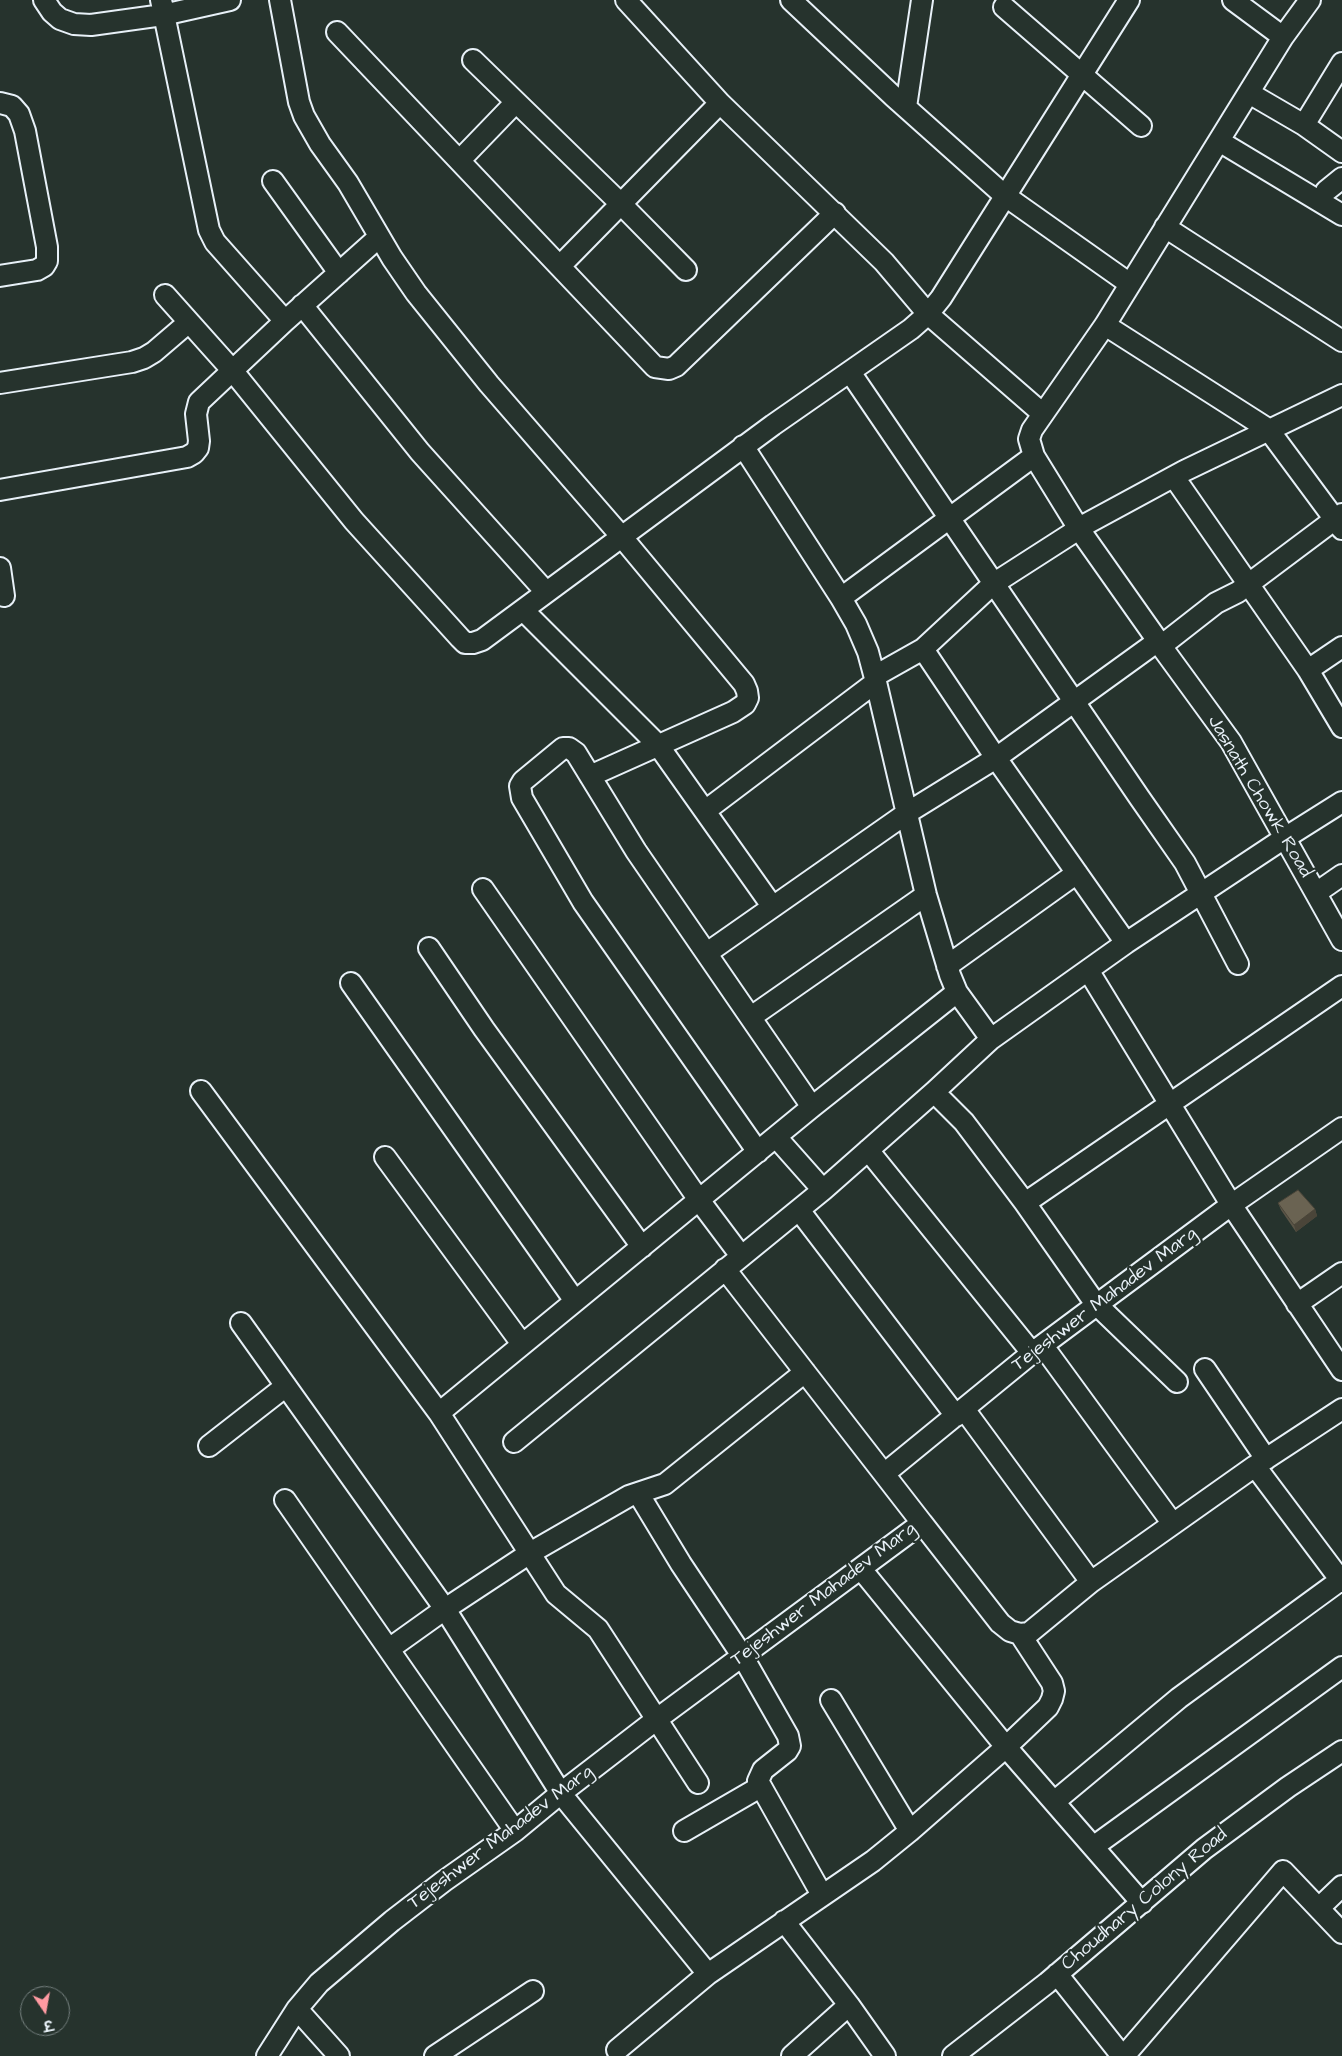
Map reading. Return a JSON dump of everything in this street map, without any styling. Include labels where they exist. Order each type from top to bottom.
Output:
[{"type":"street","points":[[44,0],[52,12],[60,19],[74,24],[91,25],[162,8],[230,0]]},
{"type":"street","points":[[280,0],[299,102],[304,116],[416,293],[483,377],[621,536],[744,684],[747,691],[748,698],[745,704],[732,712],[590,776]]},
{"type":"street","points":[[626,0],[720,103],[884,262],[928,314],[1042,414]]},
{"type":"street","points":[[791,0],[1004,195],[1130,284]]},
{"type":"street","points":[[906,107],[922,0]]},
{"type":"street","points":[[165,295],[232,370],[354,521],[465,643],[473,643],[482,640],[743,446],[850,372],[928,314],[941,298],[1004,195],[1129,0]]},
{"type":"street","points":[[1233,0],[1283,38]]},
{"type":"street","points":[[707,953],[907,813],[996,758],[1158,641],[1079,529],[1034,456],[1029,439],[1042,414],[1105,324],[1283,38],[1310,0]]},
{"type":"street","points":[[1004,7],[1141,126]]},
{"type":"street","points":[[162,8],[209,230],[215,242],[285,321]]},
{"type":"street","points":[[337,32],[655,367],[669,369],[676,366],[835,213]]},
{"type":"street","points":[[473,60],[686,270]]},
{"type":"street","points":[[1304,125],[1342,63]]},
{"type":"street","points":[[1249,92],[1304,125],[1342,152]]},
{"type":"street","points":[[460,160],[516,102]]},
{"type":"street","points":[[0,103],[12,106],[19,114],[25,130],[47,261],[44,266],[37,270],[0,276]]},
{"type":"street","points":[[560,266],[720,103]]},
{"type":"street","points":[[1219,141],[1342,215]]},
{"type":"street","points":[[1326,190],[1342,178]]},
{"type":"street","points":[[274,181],[339,273]]},
{"type":"street","points":[[1165,228],[1342,341]]},
{"type":"street","points":[[0,490],[178,458],[194,453],[198,448],[199,441],[196,414],[199,402],[302,305],[379,237]]},
{"type":"street","points":[[302,305],[420,452],[546,592]]},
{"type":"street","points":[[0,383],[132,362],[154,352],[189,322]]},
{"type":"street","points":[[1105,324],[1268,429],[1340,521]]},
{"type":"street","points":[[850,372],[1185,863],[1238,964]]},
{"type":"street","points":[[705,811],[876,679],[923,649],[994,584],[1079,529],[1174,477],[1268,429],[1342,395]]},
{"type":"street","points":[[743,446],[841,598],[860,634],[876,679],[926,895],[947,966],[957,992],[991,1039]]},
{"type":"street","points":[[841,598],[1034,456]]},
{"type":"street","points":[[1174,477],[1308,670],[1342,727]]},
{"type":"street","name":"Jasnath Chowk Road","points":[[1340,521],[1238,592],[1216,603],[1161,646],[1231,742],[1342,940]]},
{"type":"street","points":[[0,568],[4,596]]},
{"type":"street","points":[[523,610],[658,745],[772,906]]},
{"type":"street","points":[[1308,670],[1342,647]]},
{"type":"street","points":[[923,649],[996,758],[1126,943]]},
{"type":"street","points":[[758,1152],[583,902],[520,792],[520,786],[523,781],[563,748],[573,750],[636,851],[812,1107]]},
{"type":"street","points":[[514,1442],[823,1190],[991,1039],[1126,943],[1342,802]]},
{"type":"street","points":[[947,966],[1077,873]]},
{"type":"street","points":[[1316,893],[1342,875]]},
{"type":"street","points":[[483,889],[699,1200],[741,1256]]},
{"type":"street","points":[[751,1017],[926,895]]},
{"type":"street","points":[[429,948],[484,1029],[642,1247]]},
{"type":"street","points":[[1088,970],[1231,1205],[1342,1370]]},
{"type":"street","points":[[352,983],[575,1301]]},
{"type":"street","points":[[1025,1203],[1342,986]]},
{"type":"street","points":[[439,1413],[812,1107],[957,992]]},
{"type":"street","points":[[201,1091],[439,1413],[556,1594],[598,1629],[698,1783]]},
{"type":"street","points":[[934,1092],[964,1122],[1025,1203],[1097,1305],[1177,1382]]},
{"type":"street","name":"Tejeshwer Mahadev Marg","points":[[267,2056],[297,2009],[319,1983],[392,1921],[444,1880],[515,1831],[657,1719],[922,1523],[884,1474],[1097,1305],[1231,1205],[1342,1128]]},
{"type":"street","points":[[776,1137],[823,1190]]},
{"type":"street","points":[[868,1150],[1038,1350],[1174,1524]]},
{"type":"street","points":[[385,1157],[522,1344]]},
{"type":"street","points":[[799,1210],[960,1412],[1091,1582]]},
{"type":"street","points":[[725,1269],[884,1474]]},
{"type":"street","points":[[1298,1304],[1342,1273]]},
{"type":"street","points":[[242,1323],[445,1609],[561,1793],[708,1974]]},
{"type":"street","points":[[1054,1802],[1179,1698],[1342,1580],[1260,1462],[1205,1369]]},
{"type":"street","points":[[389,1649],[445,1609],[530,1553],[619,1501],[651,1490],[672,1479],[805,1372]]},
{"type":"street","points":[[209,1446],[286,1386]]},
{"type":"street","points":[[922,1523],[1000,1623],[1010,1631],[1020,1634],[1029,1633],[1091,1582],[1260,1462],[1342,1410]]},
{"type":"street","points":[[638,1493],[681,1564],[742,1657],[788,1736],[790,1741],[787,1750],[763,1770],[759,1776],[760,1787],[822,1895]]},
{"type":"street","points":[[285,1500],[515,1831]]},
{"type":"street","points":[[861,1569],[1006,1747],[1142,1902]]},
{"type":"street","points":[[617,2050],[708,1974],[872,1861],[910,1831],[1006,1747],[1048,1707],[1054,1691],[1052,1683],[1020,1634]]},
{"type":"street","points":[[1092,1847],[1342,1668]]},
{"type":"street","points":[[832,1700],[910,1831]]},
{"type":"street","name":"Choudhary Colony Road","points":[[953,2056],[1057,1974],[1204,1849],[1288,1787],[1342,1751]]},
{"type":"street","points":[[684,1831],[760,1787]]},
{"type":"street","points":[[1057,1974],[1123,2056],[1283,1871],[1342,1933]]},
{"type":"street","points":[[1319,1908],[1342,1886]]},
{"type":"street","points":[[784,1922],[849,2005],[885,2056]]},
{"type":"street","points":[[435,2056],[533,1991]]},
{"type":"street","points":[[792,2056],[849,2005]]},
{"type":"street","points":[[297,2009],[339,2056]]},
{"type":"building","points":[[1298,1190],[1315,1209],[1294,1225],[1278,1203]]}]
